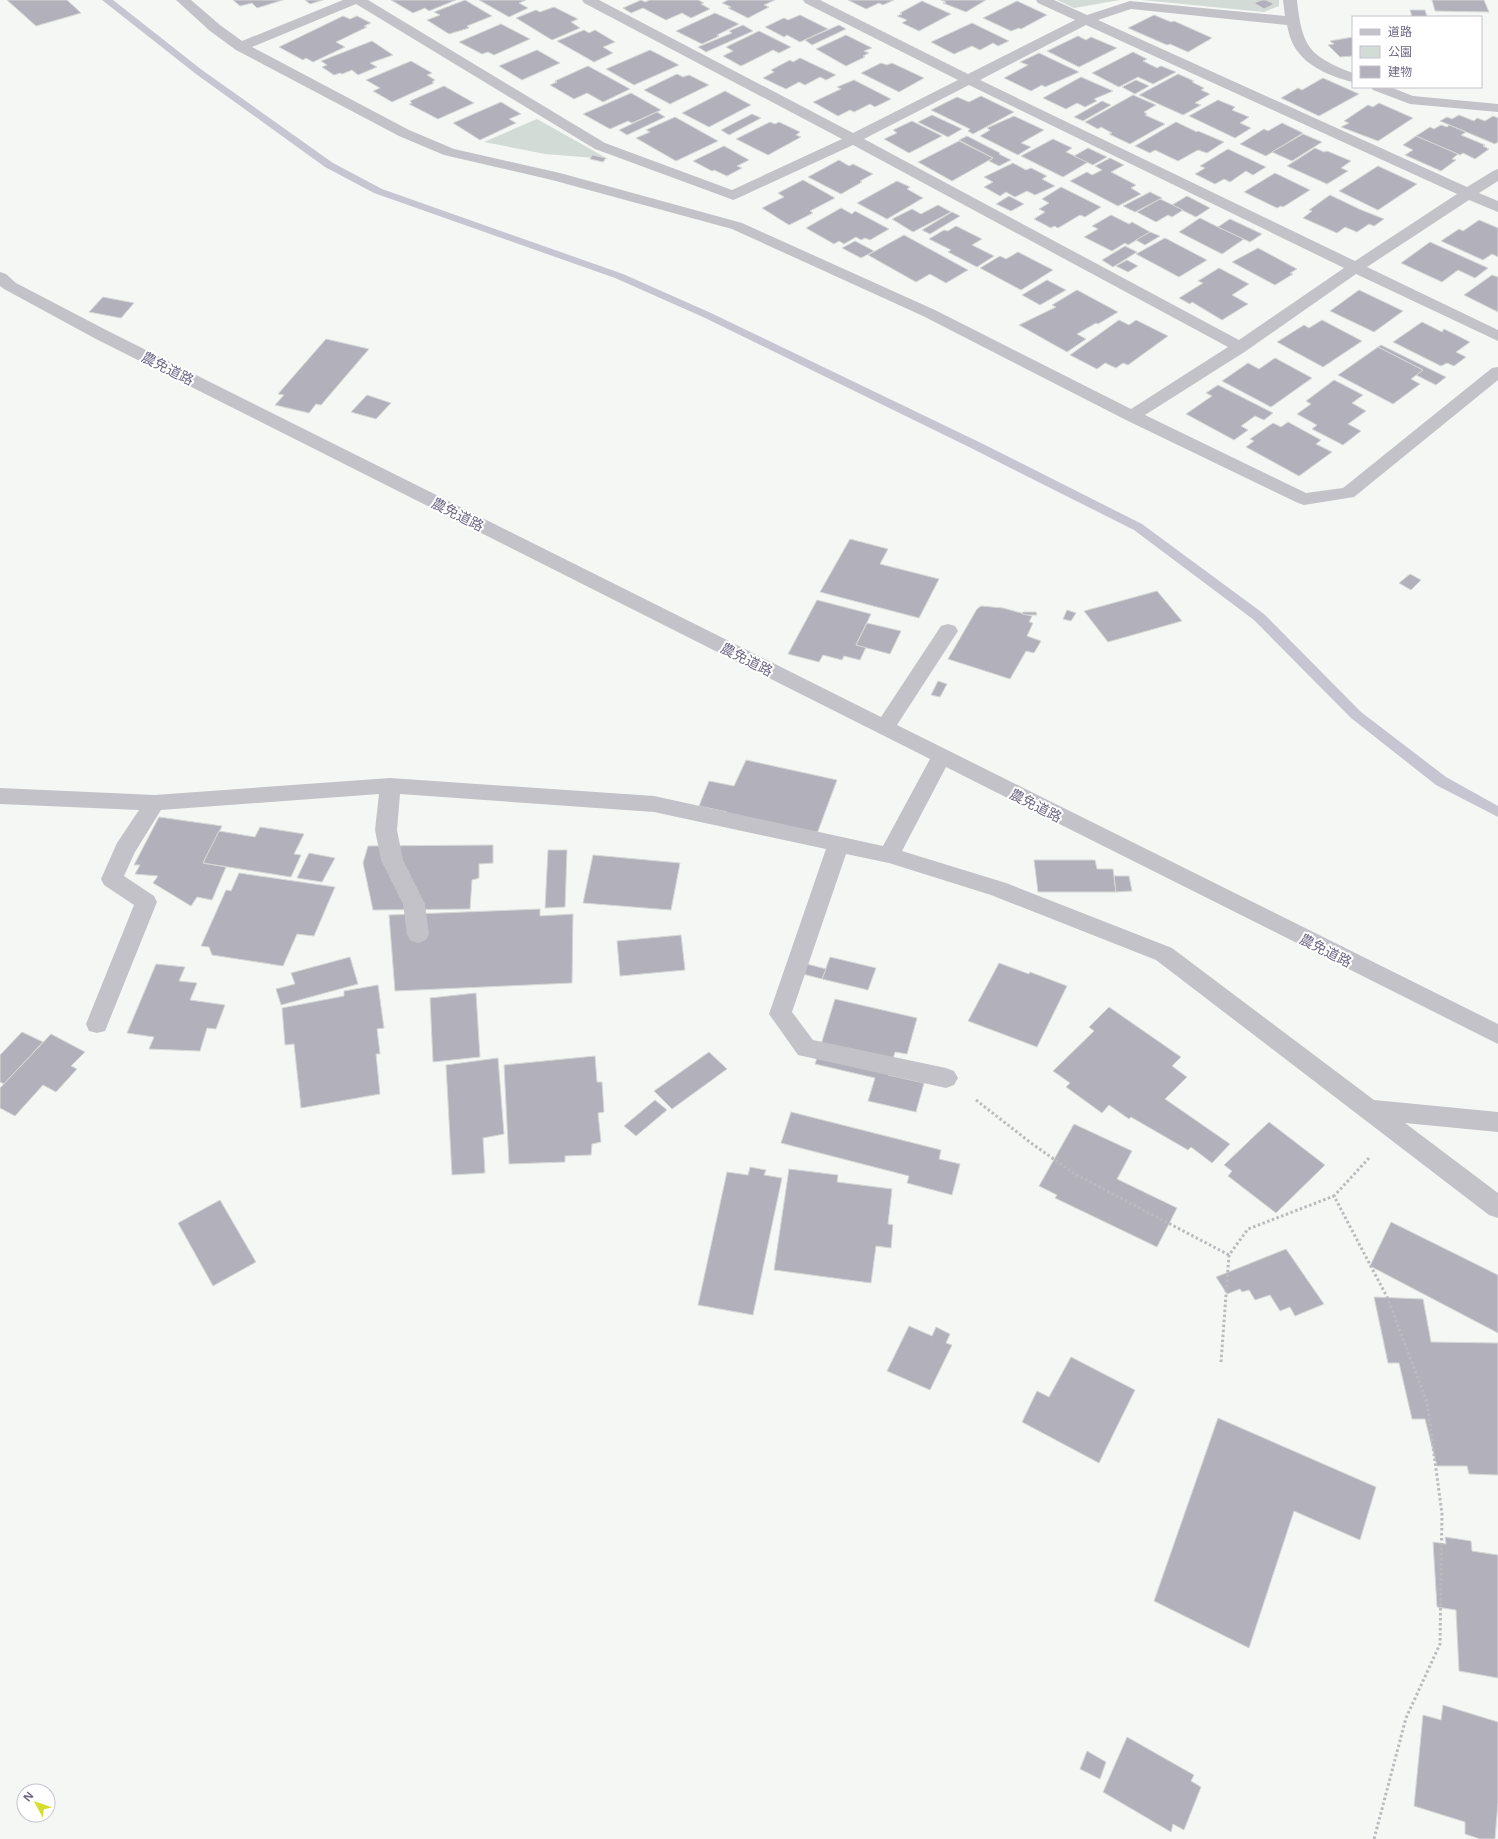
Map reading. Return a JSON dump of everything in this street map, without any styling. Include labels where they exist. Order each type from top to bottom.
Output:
[{"type":"street","points":[[183,0],[215,28],[241,47],[404,134],[449,152],[555,176],[737,226],[929,314],[1132,416],[1304,499],[1348,493],[1498,372]]},
{"type":"street","points":[[241,47],[355,0]]},
{"type":"street","points":[[359,0],[600,146],[733,195],[853,139],[1085,20],[1130,5],[1293,21]]},
{"type":"street","points":[[590,0],[853,139],[1240,347]]},
{"type":"street","points":[[810,0],[969,80],[1354,268],[1498,336]]},
{"type":"street","points":[[1043,0],[1498,206]]},
{"type":"street","points":[[1290,0],[1293,21],[1304,50],[1332,70],[1352,78]]},
{"type":"street","points":[[1380,88],[1410,100],[1498,108]]},
{"type":"street","points":[[1132,416],[1240,347],[1354,268],[1498,174]]},
{"type":"street","name":"農免道路","points":[[0,276],[10,286],[102,336],[941,758],[1498,1035]]},
{"type":"street","points":[[884,728],[948,631]]},
{"type":"street","points":[[889,855],[941,758]]},
{"type":"street","points":[[390,786],[386,830],[392,860],[414,904],[418,934]]},
{"type":"street","points":[[0,796],[155,803],[390,786],[654,804],[889,855],[998,889],[1164,954],[1498,1207]]},
{"type":"street","points":[[96,1024],[146,902],[112,879],[124,849],[155,803]]},
{"type":"street","points":[[839,844],[780,1014],[806,1048],[946,1078]]},
{"type":"street","points":[[1368,1109],[1498,1122]]},
{"type":"path","points":[[946,1078],[1074,1174],[1229,1255]]},
{"type":"path","points":[[1221,1362],[1229,1255],[1248,1229],[1334,1196],[1395,1130]]},
{"type":"path","points":[[1334,1196],[1387,1297],[1427,1402],[1442,1514],[1440,1644],[1406,1718],[1374,1839]]},
{"type":"green space","points":[[1057,0],[1120,0],[1074,8]]},
{"type":"green space","points":[[1142,0],[1279,0],[1279,6],[1264,12]]},
{"type":"green space","points":[[537,119],[608,159],[545,154],[484,142]]},
{"type":"building","points":[[7,0],[67,0],[81,13],[36,26]]},
{"type":"building","points":[[233,0],[283,0],[257,8],[252,3],[240,6]]},
{"type":"building","points":[[305,0],[323,0],[310,4]]},
{"type":"building","points":[[391,0],[456,0],[429,11],[425,8],[413,13]]},
{"type":"building","points":[[465,0],[492,16],[467,26],[469,28],[449,34],[427,20],[440,15],[434,12]]},
{"type":"building","points":[[479,0],[526,0],[519,3],[528,8],[509,17]]},
{"type":"building","points":[[641,0],[645,2],[650,0],[698,0],[704,3],[701,4],[710,9],[691,18],[682,13],[666,20],[643,8],[631,13],[623,8]]},
{"type":"building","points":[[728,0],[775,0],[764,5],[769,7],[748,18],[728,8],[731,7],[722,3]]},
{"type":"building","points":[[848,0],[894,0],[883,5],[879,3],[866,9]]},
{"type":"building","points":[[941,0],[986,0],[966,12],[943,3],[946,2]]},
{"type":"building","points":[[1266,0],[1274,4],[1264,9],[1254,3]]},
{"type":"building","points":[[1432,0],[1484,0],[1489,12],[1435,11]]},
{"type":"building","points":[[922,1],[951,14],[919,31],[902,23],[907,20],[897,16]]},
{"type":"building","points":[[1017,1],[1047,15],[1021,29],[1019,28],[1011,31],[983,18]]},
{"type":"building","points":[[554,7],[578,19],[571,22],[580,28],[552,40],[516,18],[536,10],[540,12]]},
{"type":"building","points":[[1410,10],[1425,10],[1427,16],[1412,16]]},
{"type":"building","points":[[715,13],[739,24],[702,44],[676,31]]},
{"type":"building","points":[[800,15],[828,29],[800,42],[787,35],[784,37],[765,27],[784,18],[788,20]]},
{"type":"building","points":[[1154,15],[1171,22],[1174,21],[1212,38],[1188,52],[1170,44],[1167,45],[1128,28]]},
{"type":"building","points":[[343,16],[350,19],[357,16],[371,23],[364,26],[367,27],[336,42],[345,47],[313,62],[306,58],[303,60],[279,47]]},
{"type":"building","points":[[972,23],[1009,41],[998,46],[993,43],[980,50],[972,46],[954,54],[931,42]]},
{"type":"building","points":[[501,24],[530,39],[494,55],[488,52],[482,54],[459,42]]},
{"type":"building","points":[[743,25],[753,31],[706,52],[698,47],[732,33],[729,31]]},
{"type":"building","points":[[839,25],[846,29],[812,45],[805,40]]},
{"type":"building","points":[[584,30],[589,33],[595,30],[615,42],[603,47],[613,53],[594,62],[557,41]]},
{"type":"building","points":[[759,31],[791,47],[779,53],[773,50],[741,66],[723,56],[733,51],[726,47]]},
{"type":"building","points":[[846,35],[872,48],[864,51],[869,53],[863,56],[865,57],[846,66],[816,49]]},
{"type":"building","points":[[1078,36],[1086,40],[1091,37],[1117,48],[1079,67],[1047,51]]},
{"type":"building","points":[[1352,37],[1352,56],[1340,57],[1328,45],[1334,44],[1330,41]]},
{"type":"building","points":[[372,41],[393,55],[370,63],[377,67],[358,75],[352,70],[334,75],[322,67],[327,65],[321,61]]},
{"type":"building","points":[[537,50],[560,63],[522,80],[499,66]]},
{"type":"building","points":[[650,50],[679,65],[634,85],[606,69]]},
{"type":"building","points":[[1133,52],[1147,59],[1143,61],[1157,68],[1161,66],[1176,72],[1153,84],[1138,77],[1119,87],[1092,73]]},
{"type":"building","points":[[1039,53],[1079,72],[1045,87],[1042,85],[1031,91],[1004,78],[1028,65],[1020,62]]},
{"type":"building","points":[[800,58],[836,75],[826,80],[820,77],[805,85],[799,82],[786,89],[763,78],[774,72],[771,70],[790,60],[793,62]]},
{"type":"building","points":[[411,61],[432,73],[427,75],[435,80],[432,82],[434,83],[392,102],[373,91],[380,88],[366,80]]},
{"type":"building","points":[[881,63],[887,65],[892,63],[924,78],[899,92],[861,73]]},
{"type":"building","points":[[588,66],[630,89],[603,102],[587,93],[574,99],[550,85],[557,82],[555,81]]},
{"type":"building","points":[[677,74],[683,77],[689,75],[709,85],[670,104],[644,90]]},
{"type":"building","points":[[1178,74],[1194,81],[1192,82],[1204,88],[1201,90],[1210,94],[1195,103],[1201,105],[1183,115],[1139,95]]},
{"type":"building","points":[[1081,77],[1113,91],[1094,99],[1097,101],[1085,107],[1077,103],[1066,109],[1043,98]]},
{"type":"building","points":[[1323,78],[1359,94],[1319,116],[1281,98],[1298,88],[1302,90]]},
{"type":"building","points":[[854,80],[891,99],[875,107],[870,104],[854,112],[850,110],[838,116],[813,102],[841,89],[837,87]]},
{"type":"building","points":[[1136,80],[1149,86],[1135,94],[1122,87]]},
{"type":"building","points":[[444,86],[474,103],[438,119],[409,104],[412,103],[410,101]]},
{"type":"building","points":[[725,91],[751,105],[709,127],[682,113]]},
{"type":"building","points":[[631,93],[661,110],[632,123],[628,121],[610,129],[583,114]]},
{"type":"building","points":[[1133,95],[1156,105],[1144,112],[1147,114],[1145,115],[1165,124],[1130,144],[1109,134],[1112,133],[1101,127],[1098,129],[1085,122]]},
{"type":"building","points":[[981,96],[1014,112],[973,134],[968,131],[970,129],[931,110],[957,97],[969,102]]},
{"type":"building","points":[[1218,100],[1235,107],[1232,110],[1249,117],[1240,123],[1251,128],[1235,138],[1189,116]]},
{"type":"building","points":[[1102,101],[1111,105],[1083,121],[1074,117]]},
{"type":"building","points":[[501,102],[521,114],[509,119],[516,123],[480,140],[453,123]]},
{"type":"building","points":[[1379,103],[1413,118],[1378,141],[1341,127],[1349,123],[1344,121],[1368,105],[1373,107]]},
{"type":"building","points":[[657,112],[665,117],[627,135],[619,130]]},
{"type":"building","points":[[752,114],[761,118],[729,135],[721,130]]},
{"type":"building","points":[[932,115],[962,129],[948,137],[918,122]]},
{"type":"building","points":[[1459,115],[1474,121],[1477,118],[1485,121],[1493,116],[1498,118],[1498,142],[1495,144],[1440,121],[1447,117],[1452,119]]},
{"type":"building","points":[[1014,116],[1044,130],[1021,143],[1031,147],[1018,155],[980,136],[990,130],[987,128]]},
{"type":"building","points":[[675,117],[718,141],[676,161],[636,138],[650,132],[646,130]]},
{"type":"building","points":[[912,121],[942,136],[909,153],[884,139],[897,133],[893,130]]},
{"type":"building","points":[[770,122],[775,124],[779,122],[800,132],[796,135],[801,137],[768,155],[736,139]]},
{"type":"building","points":[[1176,122],[1224,142],[1207,153],[1198,150],[1178,161],[1155,150],[1150,153],[1135,146]]},
{"type":"building","points":[[1282,123],[1303,133],[1266,156],[1240,144],[1264,129],[1268,131]]},
{"type":"building","points":[[1441,125],[1447,127],[1449,125],[1466,132],[1461,135],[1485,145],[1483,146],[1489,149],[1475,159],[1463,153],[1460,155],[1416,136],[1430,127],[1434,129]]},
{"type":"building","points":[[1303,134],[1322,142],[1292,161],[1272,152]]},
{"type":"building","points":[[967,136],[1011,160],[999,166],[989,161],[993,158],[959,140]]},
{"type":"building","points":[[1416,136],[1458,154],[1452,159],[1456,160],[1441,171],[1405,155],[1413,150],[1403,145]]},
{"type":"building","points":[[1053,139],[1072,148],[1066,152],[1088,162],[1063,177],[1021,156]]},
{"type":"building","points":[[959,141],[993,158],[952,181],[918,162]]},
{"type":"building","points":[[724,146],[749,160],[737,166],[742,168],[727,176],[714,170],[712,171],[693,161]]},
{"type":"building","points":[[1088,148],[1107,157],[1093,165],[1074,156]]},
{"type":"building","points":[[1315,148],[1324,152],[1327,151],[1351,161],[1341,168],[1348,171],[1327,184],[1287,166]]},
{"type":"building","points":[[1228,149],[1266,167],[1253,175],[1246,171],[1230,182],[1224,179],[1215,184],[1195,174],[1205,168],[1200,166]]},
{"type":"building","points":[[592,155],[606,158],[603,162],[590,159]]},
{"type":"building","points":[[1110,158],[1124,165],[1111,172],[1136,185],[1131,188],[1141,194],[1118,206],[1070,181],[1087,172],[1092,175],[1102,170],[1095,166]]},
{"type":"building","points":[[839,160],[849,166],[853,164],[873,174],[841,194],[808,177]]},
{"type":"building","points":[[1013,163],[1026,170],[1031,168],[1047,176],[1042,179],[1055,186],[1035,195],[1027,191],[1015,197],[1006,192],[1000,196],[984,187],[993,182],[984,177]]},
{"type":"building","points":[[1378,166],[1417,184],[1378,210],[1339,191]]},
{"type":"building","points":[[1275,173],[1310,190],[1283,207],[1281,206],[1277,208],[1244,192]]},
{"type":"building","points":[[803,180],[835,198],[810,211],[813,213],[789,225],[762,208],[784,197],[778,193]]},
{"type":"building","points":[[897,181],[910,187],[907,189],[923,198],[887,219],[857,203]]},
{"type":"building","points":[[1061,187],[1101,207],[1085,217],[1080,215],[1058,228],[1054,226],[1051,228],[1034,219],[1045,212],[1039,209],[1049,203],[1042,199]]},
{"type":"building","points":[[1150,192],[1162,198],[1135,212],[1123,206]]},
{"type":"building","points":[[1330,195],[1384,219],[1374,226],[1369,224],[1357,232],[1345,227],[1337,233],[1303,218],[1312,211],[1309,210]]},
{"type":"building","points":[[1009,196],[1024,204],[1011,211],[996,204]]},
{"type":"building","points":[[1187,196],[1210,208],[1196,217],[1172,205]]},
{"type":"building","points":[[1160,199],[1183,210],[1172,217],[1168,215],[1156,222],[1137,212]]},
{"type":"building","points":[[938,205],[951,212],[913,232],[892,219],[912,209],[921,214]]},
{"type":"building","points":[[841,208],[852,214],[855,211],[889,229],[870,240],[865,238],[861,240],[856,237],[844,244],[839,241],[834,244],[806,228]]},
{"type":"building","points":[[952,212],[960,216],[930,234],[922,230]]},
{"type":"building","points":[[1111,215],[1129,224],[1132,222],[1150,232],[1128,245],[1125,243],[1112,251],[1084,237],[1098,229],[1092,226]]},
{"type":"building","points":[[1200,218],[1244,239],[1222,254],[1179,232]]},
{"type":"building","points":[[1230,219],[1262,234],[1250,242],[1218,227]]},
{"type":"building","points":[[1479,220],[1498,228],[1498,257],[1492,254],[1483,260],[1441,241],[1459,229],[1463,231]]},
{"type":"building","points":[[956,226],[982,239],[972,245],[994,256],[977,267],[948,252],[951,250],[929,239],[944,230],[948,231]]},
{"type":"building","points":[[1150,232],[1160,236],[1145,245],[1136,240]]},
{"type":"building","points":[[904,235],[968,270],[946,283],[930,274],[916,282],[868,255]]},
{"type":"building","points":[[1165,238],[1207,260],[1179,277],[1136,254]]},
{"type":"building","points":[[855,241],[874,251],[861,258],[842,248]]},
{"type":"building","points":[[1430,242],[1488,268],[1475,278],[1458,270],[1442,282],[1401,263]]},
{"type":"building","points":[[1125,246],[1137,252],[1113,267],[1102,260]]},
{"type":"building","points":[[1258,248],[1297,269],[1290,273],[1293,274],[1275,285],[1232,262]]},
{"type":"building","points":[[1018,252],[1053,270],[1021,290],[980,268],[1000,256],[1006,259]]},
{"type":"building","points":[[1127,260],[1138,266],[1128,272],[1116,266]]},
{"type":"building","points":[[1219,268],[1249,284],[1232,295],[1248,304],[1222,320],[1192,302],[1190,304],[1179,298],[1203,283],[1198,281]]},
{"type":"building","points":[[1492,275],[1498,277],[1498,312],[1464,295]]},
{"type":"building","points":[[1047,280],[1066,290],[1040,305],[1022,295]]},
{"type":"building","points":[[1077,290],[1118,312],[1077,334],[1086,339],[1067,352],[1019,325],[1056,307],[1052,305]]},
{"type":"building","points":[[1359,290],[1403,311],[1374,332],[1330,311]]},
{"type":"building","points":[[103,297],[134,303],[121,318],[89,312]]},
{"type":"building","points":[[1119,320],[1129,325],[1136,320],[1168,336],[1128,365],[1123,363],[1116,368],[1105,363],[1097,369],[1070,355]]},
{"type":"building","points":[[1322,320],[1362,341],[1323,367],[1277,342],[1304,325],[1309,328]]},
{"type":"building","points":[[1422,322],[1442,332],[1444,329],[1470,342],[1456,352],[1466,357],[1454,366],[1447,363],[1441,366],[1393,342]]},
{"type":"building","points":[[326,339],[369,349],[321,405],[316,404],[309,413],[275,405],[284,395],[278,394]]},
{"type":"building","points":[[1381,345],[1446,377],[1436,385],[1416,375],[1423,370],[1378,347]]},
{"type":"building","points":[[1378,347],[1423,370],[1411,379],[1420,384],[1393,404],[1338,375]]},
{"type":"building","points":[[1275,358],[1312,378],[1271,407],[1222,381],[1248,363],[1259,369]]},
{"type":"building","points":[[1334,380],[1363,395],[1352,403],[1366,411],[1348,424],[1361,431],[1343,445],[1312,429],[1317,425],[1297,414],[1311,404],[1306,401]]},
{"type":"building","points":[[1218,385],[1273,413],[1264,420],[1255,416],[1241,426],[1248,430],[1234,440],[1186,414],[1212,396],[1206,393]]},
{"type":"building","points":[[367,395],[391,403],[376,419],[351,412]]},
{"type":"building","points":[[1288,422],[1321,440],[1316,444],[1332,452],[1299,476],[1246,447],[1254,441],[1250,439],[1273,423],[1281,427]]},
{"type":"building","points":[[850,539],[888,549],[880,564],[939,579],[919,618],[820,592]]},
{"type":"building","points":[[1410,574],[1421,580],[1411,590],[1399,583]]},
{"type":"building","points":[[1157,591],[1182,621],[1108,642],[1084,611]]},
{"type":"building","points":[[817,600],[871,614],[856,645],[866,647],[860,660],[844,656],[842,660],[823,655],[819,662],[788,654]]},
{"type":"building","points":[[981,606],[1003,608],[1032,616],[1029,622],[1033,623],[1027,636],[1041,641],[1034,653],[1026,651],[1010,679],[948,659],[977,609]]},
{"type":"building","points":[[1067,610],[1076,613],[1071,621],[1063,619]]},
{"type":"building","points":[[1023,612],[1036,612],[1037,615],[1022,614]]},
{"type":"building","points":[[867,623],[901,631],[890,654],[856,645]]},
{"type":"building","points":[[938,681],[947,684],[940,697],[931,695]]},
{"type":"building","points":[[746,760],[837,780],[815,839],[724,819],[727,812],[699,806],[709,781],[734,786]]},
{"type":"building","points":[[159,817],[222,826],[203,863],[226,867],[212,900],[197,897],[191,906],[153,883],[158,876],[135,874],[140,865],[134,865]]},
{"type":"building","points":[[260,827],[304,834],[294,854],[301,855],[291,877],[203,863],[219,831],[255,837]]},
{"type":"building","points":[[493,845],[493,863],[479,864],[479,878],[472,880],[470,909],[373,910],[363,863],[368,846]]},
{"type":"building","points":[[548,850],[567,850],[565,907],[545,908]]},
{"type":"building","points":[[309,853],[335,858],[322,882],[297,878]]},
{"type":"building","points":[[593,855],[680,863],[671,910],[583,903]]},
{"type":"building","points":[[1034,860],[1095,860],[1097,869],[1113,869],[1116,892],[1038,892]]},
{"type":"building","points":[[239,873],[335,887],[314,936],[297,934],[283,966],[212,955],[209,947],[201,946],[226,890],[231,891]]},
{"type":"building","points":[[1114,876],[1129,876],[1132,891],[1116,892]]},
{"type":"building","points":[[540,909],[540,916],[573,914],[572,983],[395,991],[389,915]]},
{"type":"building","points":[[681,935],[685,970],[620,976],[617,941]]},
{"type":"building","points":[[350,957],[358,984],[281,1005],[276,989],[295,984],[291,973]]},
{"type":"building","points":[[830,957],[876,968],[868,990],[822,979]]},
{"type":"building","points":[[999,963],[1029,974],[1030,972],[1067,986],[1037,1047],[968,1021]]},
{"type":"building","points":[[156,964],[185,967],[179,981],[197,983],[190,1000],[225,1005],[216,1029],[207,1028],[200,1051],[149,1049],[154,1037],[127,1033]]},
{"type":"building","points":[[807,964],[826,969],[822,979],[803,974]]},
{"type":"building","points":[[378,985],[384,1028],[377,1029],[380,1054],[376,1054],[380,1094],[301,1108],[294,1044],[285,1045],[282,1008],[344,996],[344,991]]},
{"type":"building","points":[[476,993],[480,1057],[433,1062],[430,998]]},
{"type":"building","points":[[835,999],[917,1018],[907,1054],[895,1052],[888,1075],[924,1083],[916,1112],[868,1101],[875,1078],[815,1064]]},
{"type":"building","points":[[1109,1007],[1181,1057],[1172,1066],[1187,1077],[1165,1099],[1230,1144],[1212,1163],[1191,1147],[1188,1150],[1131,1117],[1129,1119],[1109,1105],[1102,1113],[1066,1087],[1070,1083],[1053,1071],[1094,1031],[1089,1027]]},
{"type":"building","points":[[22,1032],[43,1042],[4,1084],[0,1082],[0,1055]]},
{"type":"building","points":[[51,1034],[85,1052],[71,1066],[77,1069],[56,1092],[43,1085],[15,1116],[0,1108],[0,1088]]},
{"type":"building","points":[[709,1052],[727,1069],[672,1109],[654,1091]]},
{"type":"building","points":[[595,1056],[597,1082],[602,1082],[604,1112],[598,1113],[601,1142],[592,1144],[591,1155],[565,1156],[565,1162],[509,1164],[504,1065]]},
{"type":"building","points":[[498,1058],[504,1134],[483,1138],[485,1173],[452,1175],[446,1065]]},
{"type":"building","points":[[655,1100],[667,1110],[636,1136],[624,1126]]},
{"type":"building","points":[[791,1112],[941,1150],[939,1159],[960,1164],[952,1195],[907,1183],[909,1176],[781,1143]]},
{"type":"building","points":[[1269,1122],[1325,1165],[1276,1213],[1228,1176],[1232,1171],[1224,1165]]},
{"type":"building","points":[[1074,1124],[1132,1151],[1117,1179],[1177,1208],[1157,1247],[1055,1198],[1057,1195],[1039,1186]]},
{"type":"building","points":[[750,1167],[766,1170],[764,1175],[782,1178],[753,1315],[698,1305],[727,1172],[748,1175]]},
{"type":"building","points":[[789,1169],[838,1175],[837,1182],[892,1189],[888,1224],[893,1225],[891,1248],[876,1246],[871,1283],[774,1270]]},
{"type":"building","points":[[220,1200],[256,1262],[213,1286],[178,1223]]},
{"type":"building","points":[[1391,1222],[1498,1275],[1498,1333],[1370,1266]]},
{"type":"building","points":[[1286,1249],[1324,1304],[1295,1316],[1290,1307],[1280,1311],[1270,1295],[1255,1300],[1249,1290],[1242,1292],[1240,1289],[1227,1294],[1216,1277]]},
{"type":"building","points":[[1374,1297],[1423,1299],[1431,1342],[1498,1343],[1498,1475],[1469,1474],[1467,1466],[1437,1466],[1425,1419],[1412,1419],[1399,1363],[1388,1363]]},
{"type":"building","points":[[909,1326],[932,1336],[936,1327],[950,1334],[946,1343],[952,1345],[930,1390],[887,1371]]},
{"type":"building","points":[[1071,1357],[1135,1390],[1099,1463],[1022,1422],[1037,1391],[1049,1397]]},
{"type":"building","points":[[1218,1418],[1376,1487],[1360,1540],[1294,1511],[1249,1648],[1154,1601]]},
{"type":"building","points":[[1445,1537],[1471,1541],[1472,1551],[1498,1555],[1498,1678],[1459,1671],[1456,1610],[1437,1607],[1433,1542],[1446,1544]]},
{"type":"building","points":[[1443,1705],[1498,1722],[1498,1802],[1495,1839],[1480,1839],[1465,1834],[1465,1822],[1414,1806],[1423,1715],[1441,1720]]},
{"type":"building","points":[[1127,1737],[1194,1775],[1191,1781],[1201,1787],[1184,1830],[1173,1824],[1171,1832],[1103,1792]]},
{"type":"building","points":[[1087,1751],[1106,1762],[1100,1779],[1080,1769]]},
{"type":"waterway","points":[[107,0],[199,72],[329,165],[378,191],[619,276],[707,315],[975,445],[1138,527],[1259,617],[1356,715],[1441,781],[1498,812]]}]
